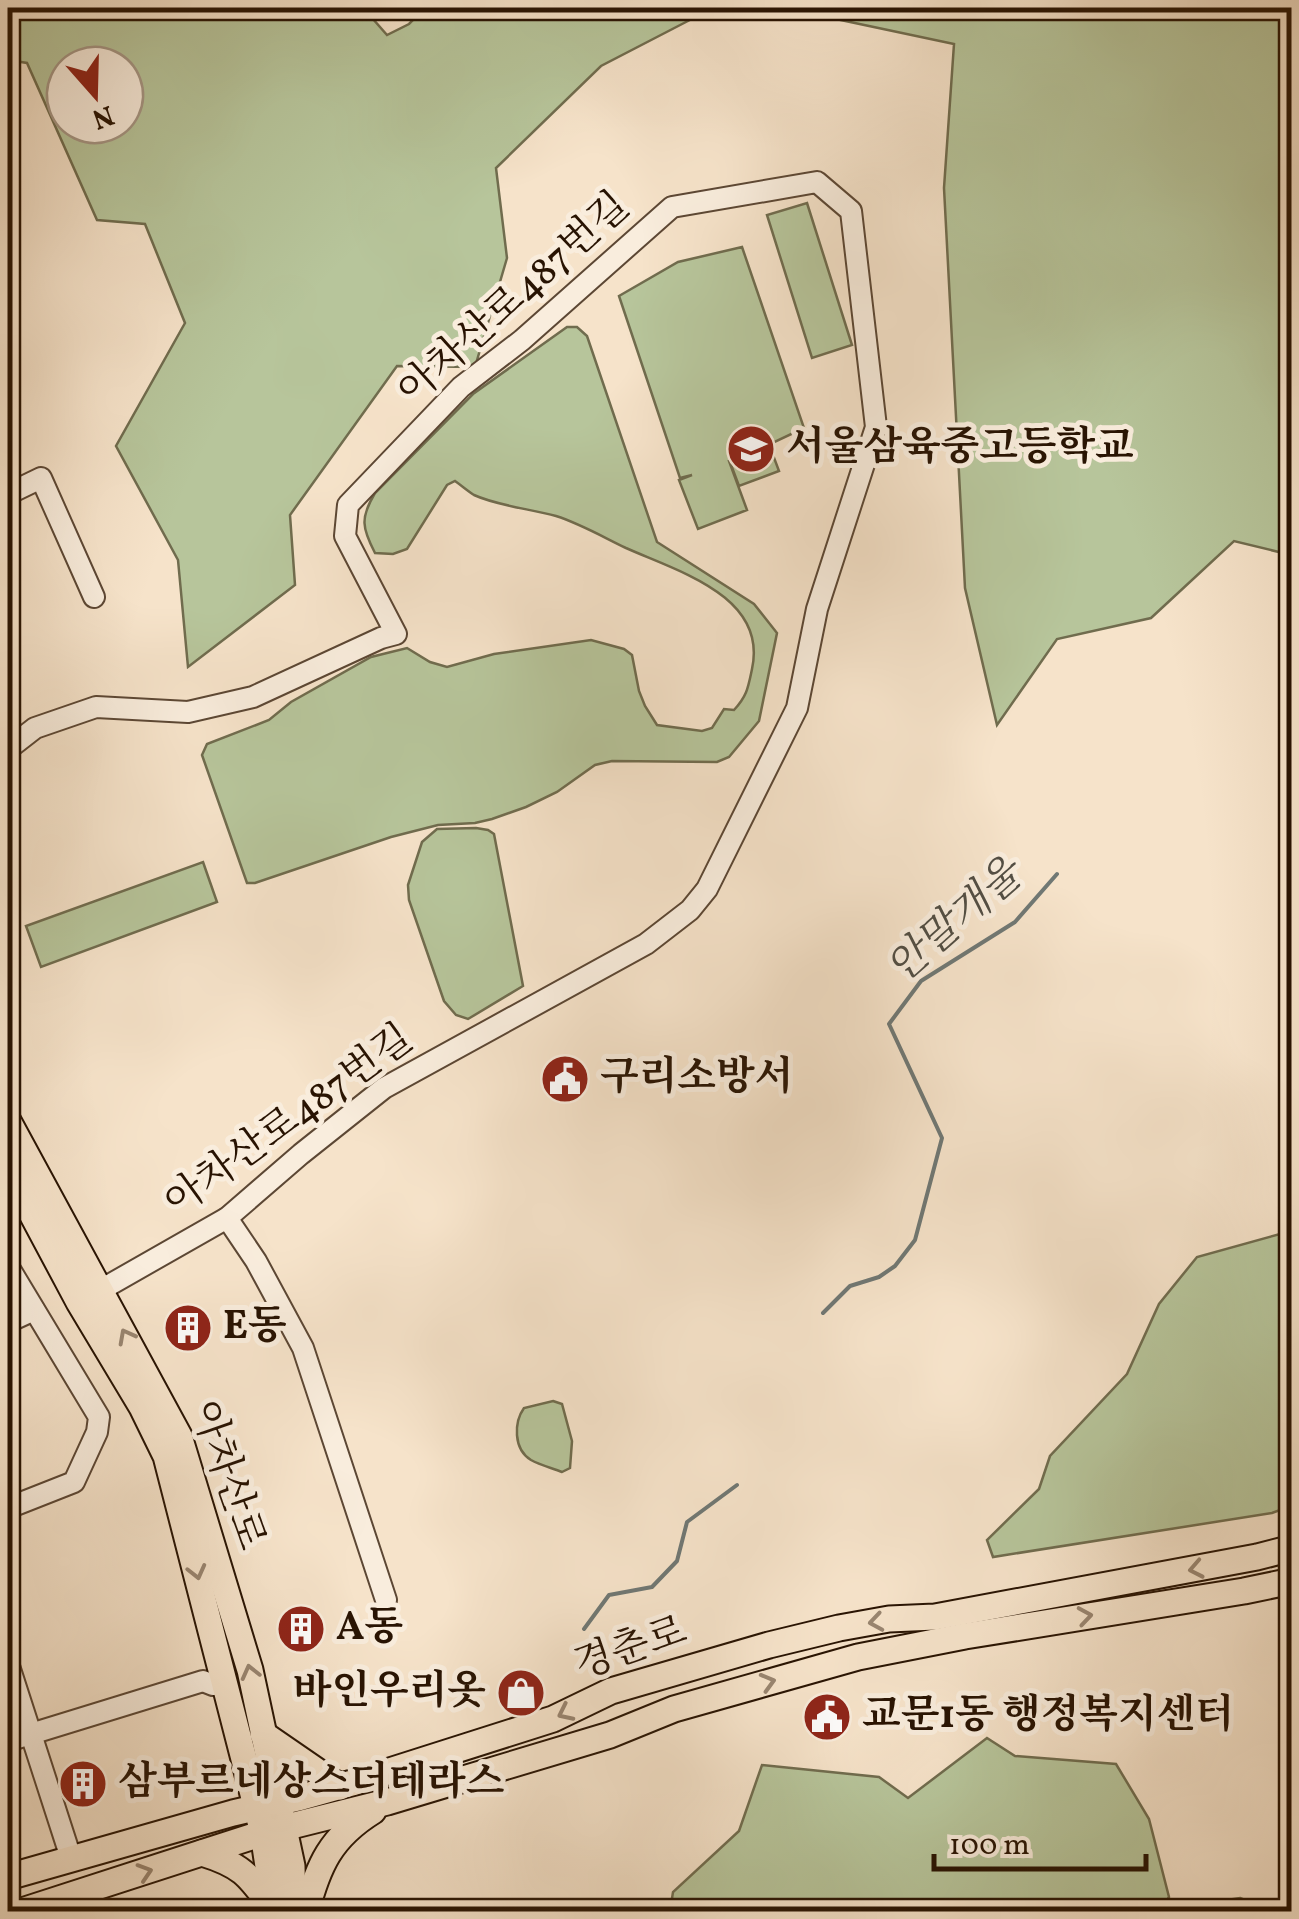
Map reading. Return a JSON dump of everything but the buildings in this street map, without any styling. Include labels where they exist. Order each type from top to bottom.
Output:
[{"type":"main road","name":"아차산로","points":[[8,1121],[166,1456],[226,1682],[270,1817]]},
{"type":"main road","name":"아차산로","points":[[8,1170],[179,1436],[250,1670],[264,1734],[270,1817]]},
{"type":"main road","name":"경춘로","points":[[18,1912],[91,1901],[340,1786],[553,1719],[611,1691],[769,1645],[839,1628],[889,1619],[935,1618],[1292,1548]]},
{"type":"main road","name":"경춘로","points":[[8,1877],[72,1858],[270,1817],[387,1802],[610,1736],[674,1709],[858,1657],[1292,1581]]},
{"type":"main road","points":[[264,1734],[340,1786]]},
{"type":"main road","points":[[306,1912],[324,1859],[338,1838],[387,1802]]},
{"type":"main road","points":[[270,1817],[268,1858],[279,1910]]},
{"type":"main road","points":[[202,1853],[240,1868],[279,1910]]},
{"type":"street","name":"아차산로487번길","points":[[8,749],[35,728],[96,707],[188,712],[253,697],[396,634],[345,536],[348,505],[462,387],[568,301],[672,207],[817,182],[851,211],[876,427],[818,609],[797,708],[707,889],[690,910],[646,944],[384,1088],[228,1218],[90,1296]]},
{"type":"street","points":[[8,494],[41,478],[94,597]]},
{"type":"street","points":[[228,1218],[304,1348],[386,1600]]},
{"type":"street","points":[[8,1266],[100,1417],[74,1482],[8,1508]]},
{"type":"street","points":[[8,1322],[34,1310]]},
{"type":"street","points":[[8,1663],[72,1858]]},
{"type":"street","points":[[8,1741],[203,1681],[213,1685],[226,1682]]},
{"type":"green space","points":[[8,8],[374,8],[373,19],[387,35],[409,24],[418,15],[416,8],[713,8],[601,66],[496,168],[507,258],[475,367],[397,366],[290,515],[295,585],[188,667],[178,560],[116,446],[185,323],[145,224],[97,220],[64,145],[145,145],[145,45],[45,45],[45,103],[27,63],[8,60]]},
{"type":"green space","points":[[784,8],[1291,8],[1291,555],[1234,541],[1151,618],[1057,639],[997,725],[965,588],[944,188],[954,44]]},
{"type":"green space","points":[[807,203],[852,345],[812,358],[767,215]]},
{"type":"green space","points":[[742,247],[804,428],[749,454],[770,447],[779,471],[739,486],[730,462],[735,459],[729,461],[747,510],[698,529],[679,480],[692,475],[680,478],[619,296],[678,262]]},
{"type":"green space","points":[[567,327],[577,327],[587,336],[657,542],[754,604],[777,633],[759,721],[729,757],[717,762],[612,761],[595,765],[557,792],[492,819],[438,825],[391,837],[247,883],[202,755],[207,744],[269,720],[291,702],[371,657],[407,648],[447,667],[494,654],[591,640],[632,655],[639,691],[657,725],[702,731],[712,728],[724,709],[734,710],[744,696],[752,669],[753,644],[746,623],[733,605],[692,577],[556,516],[483,499],[455,481],[447,485],[407,549],[393,554],[375,553],[365,530],[365,516],[375,493],[473,394]]},
{"type":"green space","points":[[476,828],[494,834],[523,986],[468,1019],[456,1015],[444,1001],[409,900],[408,885],[422,842],[437,829]]},
{"type":"green space","points":[[203,862],[217,902],[41,967],[26,926]]},
{"type":"green space","points":[[1291,1231],[1291,1506],[1272,1513],[993,1557],[987,1540],[1039,1489],[1050,1456],[1127,1374],[1159,1304],[1197,1257]]},
{"type":"green space","points":[[553,1401],[562,1404],[572,1441],[570,1468],[562,1472],[531,1460],[521,1449],[517,1435],[524,1408]]},
{"type":"green space","points":[[987,1738],[1015,1756],[1116,1764],[1149,1819],[1169,1897],[1160,1911],[670,1911],[673,1892],[739,1831],[762,1765],[879,1777],[908,1798]]},
{"type":"green space","points":[[1240,1898],[1271,1911],[1188,1911],[1194,1905]]},
{"type":"waterway","name":"안말개울","points":[[823,1313],[850,1286],[879,1277],[895,1266],[915,1240],[942,1138],[889,1024],[921,981],[1015,922],[1057,874]]},
{"type":"waterway","name":"안말개울","points":[[584,1629],[609,1595],[652,1587],[677,1561],[687,1522],[737,1485]]},
{"type":"place","name":"서울삼육중고등학교","points":[[751,449]]},
{"type":"place","name":"구리소방서","points":[[565,1079]]},
{"type":"place","name":"E동","points":[[188,1328]]},
{"type":"place","name":"A동","points":[[301,1629]]},
{"type":"place","name":"바인우리옷","points":[[521,1693]]},
{"type":"place","name":"교문1동 행정복지센터","points":[[827,1717]]},
{"type":"place","name":"삼부르네상스더테라스","points":[[83,1784]]}]
